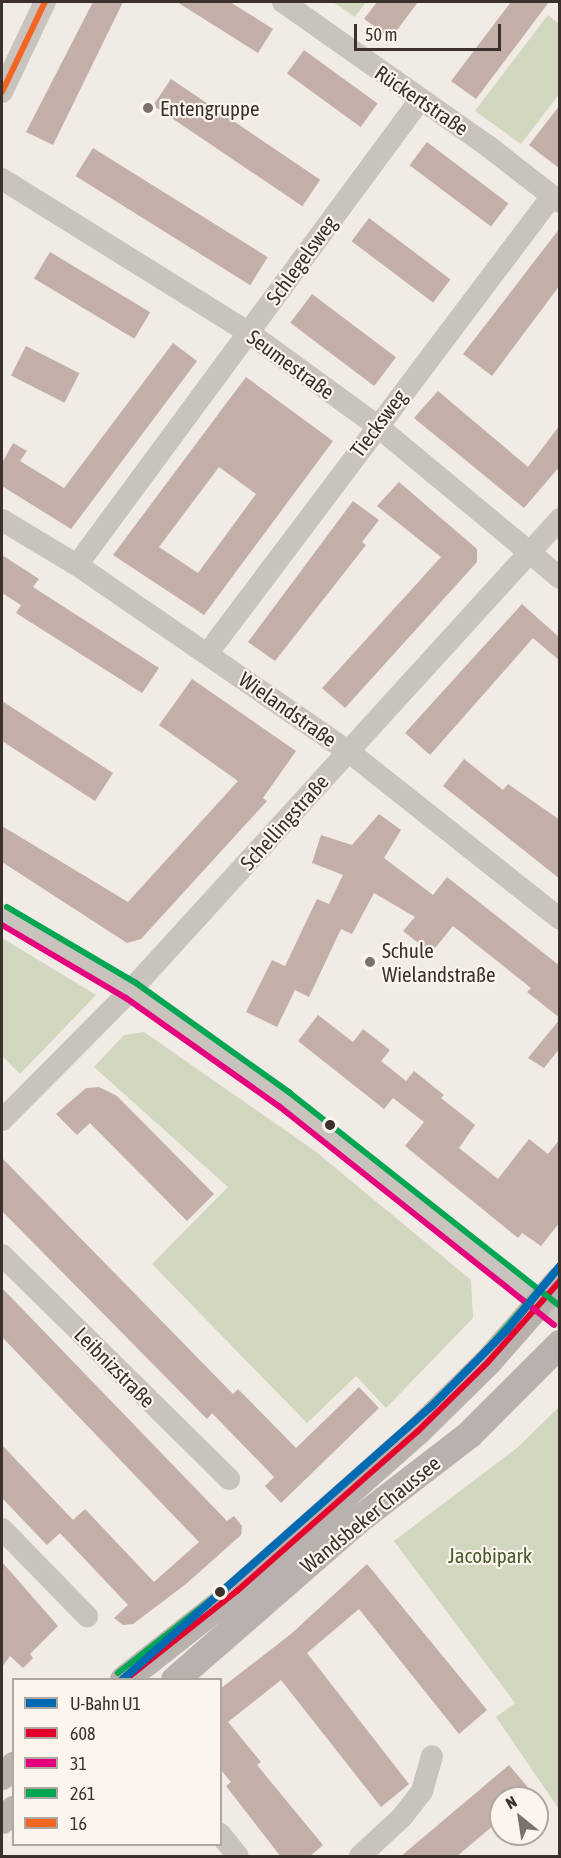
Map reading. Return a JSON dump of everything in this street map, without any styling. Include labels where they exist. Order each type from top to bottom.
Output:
[{"type":"main road","name":"Wandsbeker Chaussee","points":[[127,1678],[237,1591],[417,1432],[488,1362],[550,1310],[560,1280]]},
{"type":"main road","name":"Wandsbeker Chaussee","points":[[177,1678],[356,1522],[469,1435],[560,1344]]},
{"type":"street","points":[[2,92],[45,2]]},
{"type":"street","name":"Rückertstraße","points":[[283,2],[489,147],[556,199]]},
{"type":"street","name":"Schlegelsweg","points":[[77,564],[420,100]]},
{"type":"street","name":"Seumestraße","points":[[2,179],[248,332],[376,425],[560,578]]},
{"type":"street","name":"Tiecksweg","points":[[207,654],[376,425],[556,199]]},
{"type":"street","name":"Schellingstraße","points":[[2,1120],[130,990],[560,519]]},
{"type":"street","name":"Wielandstraße","points":[[2,520],[77,564],[348,751],[560,919]]},
{"type":"street","points":[[2,915],[130,990],[328,1131],[550,1310]]},
{"type":"street","name":"Leibnizstraße","points":[[2,1254],[229,1479]]},
{"type":"street","points":[[2,1529],[87,1616]]},
{"type":"street","points":[[360,1857],[402,1817],[422,1791],[432,1756]]},
{"type":"street","points":[[222,1837],[238,1857]]},
{"type":"green space","points":[[333,2],[366,2],[355,17]]},
{"type":"green space","points":[[548,15],[559,24],[559,94],[521,144],[475,111]]},
{"type":"green space","points":[[2,938],[96,995],[20,1074],[2,1056]]},
{"type":"green space","points":[[144,1032],[315,1151],[471,1280],[473,1318],[386,1408],[356,1376],[307,1423],[152,1264],[228,1187],[94,1067],[124,1035]]},
{"type":"green space","name":"Jacobipark","points":[[559,1407],[559,1809],[549,1794],[549,1786],[543,1786],[496,1717],[515,1703],[394,1541],[517,1448]]},
{"type":"building","points":[[93,2],[123,2],[53,145],[26,132]]},
{"type":"building","points":[[177,2],[230,2],[273,29],[258,53]]},
{"type":"building","points":[[377,2],[418,2],[391,38],[364,19]]},
{"type":"building","points":[[511,2],[549,2],[476,99],[451,81]]},
{"type":"building","points":[[304,50],[378,103],[361,127],[287,73]]},
{"type":"building","points":[[171,79],[320,180],[302,206],[153,106]]},
{"type":"building","points":[[560,105],[560,169],[529,145]]},
{"type":"building","points":[[427,142],[508,203],[491,227],[410,165]]},
{"type":"building","points":[[93,148],[268,257],[250,285],[76,176]]},
{"type":"building","points":[[369,218],[450,279],[433,303],[352,241]]},
{"type":"building","points":[[560,228],[560,285],[492,376],[463,354]]},
{"type":"building","points":[[50,252],[150,312],[134,339],[34,279]]},
{"type":"building","points":[[312,294],[396,357],[374,386],[290,323]]},
{"type":"building","points":[[173,343],[197,361],[71,529],[2,486],[2,463],[13,443],[27,451],[20,461],[64,488]]},
{"type":"building","points":[[26,346],[79,373],[64,403],[11,375]]},
{"type":"building","points":[[246,377],[333,441],[204,615],[113,555]],"holes":[[[219,467],[256,494],[198,573],[159,547]]]},
{"type":"building","points":[[438,391],[528,467],[560,425],[560,466],[524,508],[414,418]]},
{"type":"building","points":[[399,482],[477,549],[477,562],[345,708],[322,688],[441,557],[377,506]]},
{"type":"building","points":[[353,501],[379,520],[362,542],[366,545],[275,661],[248,642]]},
{"type":"building","points":[[2,555],[39,579],[33,587],[159,668],[142,693],[16,613],[21,605],[2,593]]},
{"type":"building","points":[[522,604],[560,638],[560,661],[533,638],[430,755],[405,733]]},
{"type":"building","points":[[192,679],[296,751],[263,798],[267,801],[141,939],[127,943],[2,862],[2,826],[128,902],[238,781],[159,725]]},
{"type":"building","points":[[2,701],[113,773],[95,801],[2,741]]},
{"type":"building","points":[[464,759],[503,790],[508,784],[560,820],[560,879],[443,786]]},
{"type":"building","points":[[379,814],[401,830],[384,858],[433,895],[447,877],[560,966],[560,1018],[527,992],[531,988],[453,926],[431,953],[403,931],[415,917],[374,893],[352,934],[341,929],[309,997],[295,990],[277,1027],[246,1012],[272,960],[285,966],[317,899],[329,904],[343,875],[312,863],[321,835],[352,845]]},
{"type":"building","points":[[318,1015],[353,1042],[363,1029],[390,1050],[381,1061],[406,1081],[414,1071],[444,1095],[441,1098],[475,1125],[459,1148],[498,1179],[529,1139],[548,1154],[560,1139],[560,1222],[541,1246],[522,1233],[518,1238],[405,1146],[424,1122],[393,1098],[384,1109],[298,1041]]},
{"type":"building","points":[[560,1019],[560,1048],[544,1068],[528,1058]]},
{"type":"building","points":[[99,1087],[117,1096],[214,1194],[187,1221],[90,1123],[77,1135],[56,1114],[86,1088]]},
{"type":"building","points":[[2,1158],[233,1394],[238,1389],[296,1448],[359,1387],[379,1408],[281,1503],[265,1486],[274,1477],[212,1413],[207,1419],[2,1211]]},
{"type":"building","points":[[2,1288],[227,1521],[234,1516],[242,1526],[241,1535],[186,1584],[133,1624],[123,1625],[114,1618],[128,1605],[60,1533],[47,1545],[2,1498],[2,1445],[73,1520],[85,1509],[154,1582],[199,1542],[2,1337]]},
{"type":"building","points":[[2,1562],[58,1626],[30,1654],[33,1658],[23,1668],[10,1656],[2,1667]]},
{"type":"building","points":[[367,1564],[487,1710],[459,1734],[359,1609],[307,1653],[409,1784],[381,1807],[281,1680],[228,1722],[261,1762],[257,1765],[323,1845],[309,1857],[281,1857],[226,1786],[231,1782],[222,1771],[222,1687],[291,1634]]},
{"type":"building","points":[[509,1765],[527,1786],[489,1786],[489,1829],[456,1857],[400,1857]]},
{"type":"metro line","name":"U1","points":[[124,1678],[431,1407],[507,1330],[560,1266]]},
{"type":"transit line","name":"16","points":[[2,92],[45,2]]},
{"type":"transit line","name":"261","points":[[7,907],[136,983],[290,1093],[560,1306]]},
{"type":"transit line","name":"31","points":[[2,925],[126,998],[280,1107],[554,1325]]},
{"type":"transit line","name":"261","points":[[118,1673],[231,1584],[411,1425],[481,1356],[553,1274]]},
{"type":"transit line","name":"608","points":[[128,1678],[237,1591],[417,1432],[488,1362],[560,1281]]},
{"type":"place","name":"Entengruppe","points":[[148,108]]},
{"type":"place","name":"Schule Wielandstraße","points":[[370,962]]}]
